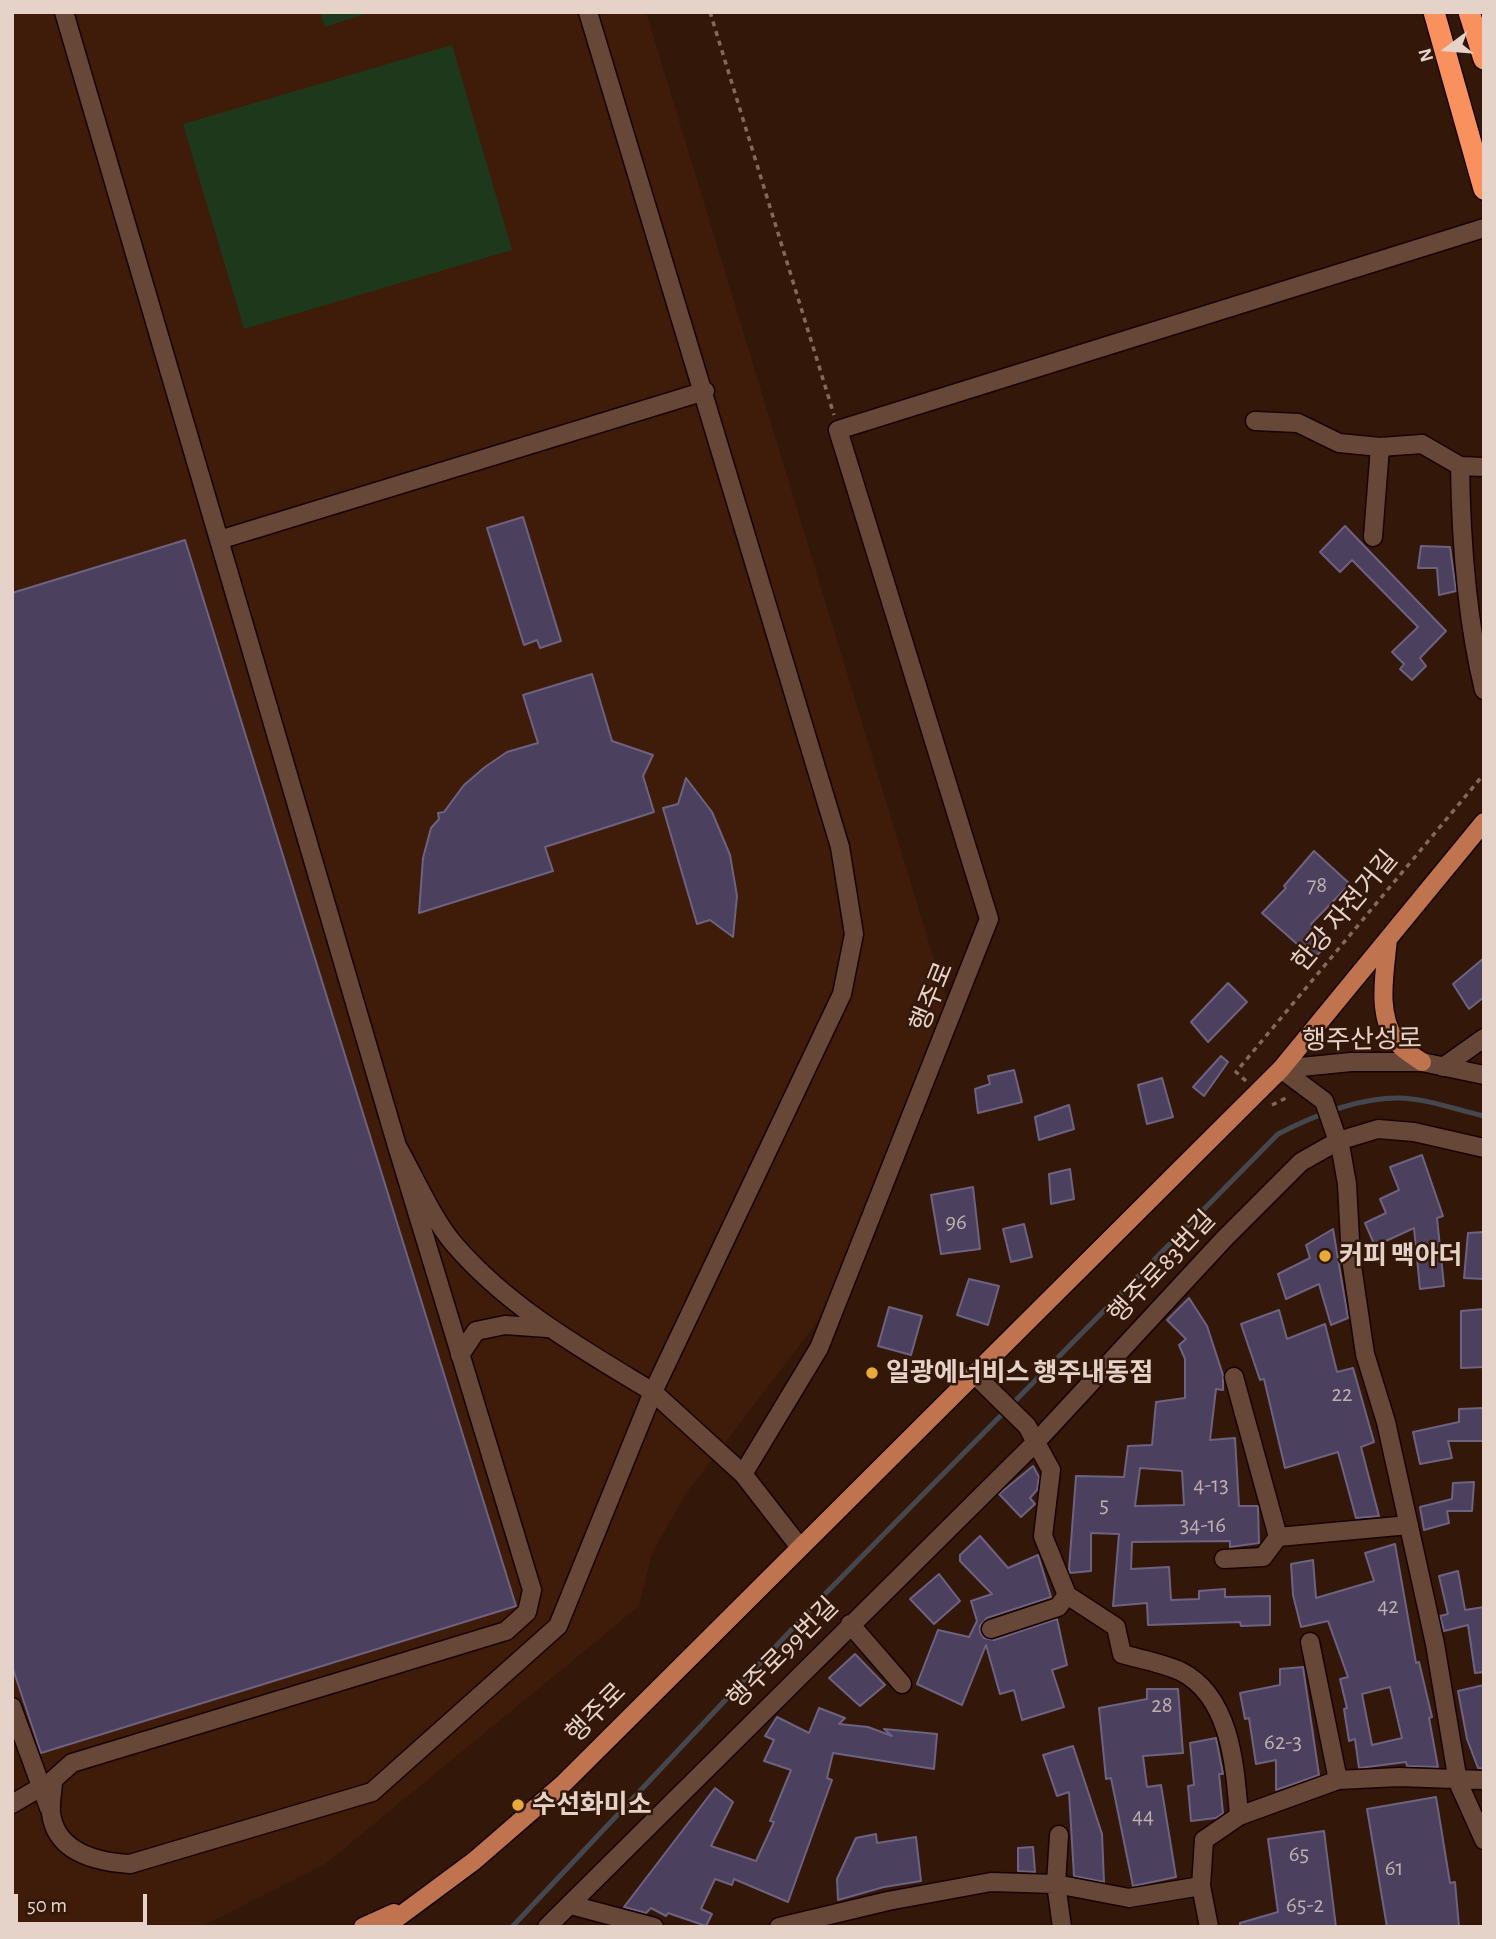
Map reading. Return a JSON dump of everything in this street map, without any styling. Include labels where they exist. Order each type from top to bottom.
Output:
[{"type":"highway","points":[[1434,12],[1484,190]]},
{"type":"highway","points":[[1469,12],[1484,59]]},
{"type":"main road","name":"행주로","points":[[385,1927],[474,1861],[564,1783],[799,1546],[1281,1069],[1484,821]]},
{"type":"main road","points":[[1388,939],[1384,992],[1389,1028],[1398,1044],[1422,1062]]},
{"type":"main road","name":"행주로","points":[[390,1927],[417,1903]]},
{"type":"main road","points":[[363,1927],[417,1903]]},
{"type":"street","points":[[51,1814],[53,1780],[72,1763],[506,1631],[527,1612],[532,1590],[397,1146],[64,12]]},
{"type":"street","points":[[12,1707],[51,1814],[67,1846],[100,1863],[130,1864],[372,1793],[558,1626],[653,1392],[842,994],[854,934],[840,847],[705,391],[588,12]]},
{"type":"street","points":[[838,430],[1484,228]]},
{"type":"street","points":[[219,540],[705,391]]},
{"type":"street","points":[[1255,421],[1298,423],[1339,443],[1380,447],[1422,444],[1460,466],[1484,467]]},
{"type":"street","name":"행주로","points":[[743,1474],[820,1348],[989,919],[838,430]]},
{"type":"street","points":[[1373,537],[1380,447]]},
{"type":"street","points":[[1460,466],[1464,554],[1474,649],[1484,690]]},
{"type":"street","name":"행주산성로","points":[[1443,1067],[1484,1038]]},
{"type":"street","name":"행주산성로","points":[[1281,1069],[1352,1062],[1422,1062],[1484,1075]]},
{"type":"street","points":[[1281,1069],[1324,1101],[1338,1142],[1347,1184],[1351,1259],[1365,1354],[1386,1422],[1435,1644],[1458,1782],[1484,1840]]},
{"type":"street","name":"행주로83번길","points":[[1032,1434],[1301,1162],[1338,1142],[1378,1129],[1414,1132],[1484,1148]]},
{"type":"street","points":[[397,1146],[453,1243],[494,1284],[547,1328],[653,1392],[743,1474],[799,1546]]},
{"type":"street","points":[[460,1355],[476,1331],[505,1325],[547,1328]]},
{"type":"street","points":[[973,1373],[1032,1434],[1051,1470],[1043,1536],[1067,1595],[1116,1627],[1122,1654],[1181,1671],[1212,1697],[1234,1759],[1239,1816]]},
{"type":"street","points":[[1234,1377],[1278,1537]]},
{"type":"street","name":"행주로99번길","points":[[547,1927],[850,1624],[1032,1434]]},
{"type":"street","points":[[1224,1559],[1263,1558],[1278,1537],[1409,1525]]},
{"type":"street","points":[[991,1629],[1058,1607],[1067,1595]]},
{"type":"street","points":[[850,1624],[902,1684]]},
{"type":"street","points":[[1310,1642],[1338,1780]]},
{"type":"street","points":[[1209,1927],[1201,1886],[1204,1840],[1239,1816],[1338,1780],[1399,1777],[1458,1782],[1484,1780]]},
{"type":"street","points":[[12,1804],[41,1787]]},
{"type":"street","points":[[1059,1835],[1056,1884],[1062,1927]]},
{"type":"street","points":[[779,1927],[888,1901],[991,1882],[1056,1884],[1129,1898],[1201,1886]]},
{"type":"street","points":[[571,1905],[654,1927]]},
{"type":"path","points":[[710,12],[838,430]]},
{"type":"path","name":"한강 자전거길","points":[[1237,1072],[1484,774]]},
{"type":"shaded area","points":[[12,12],[646,12],[946,999],[834,1300],[685,1495],[652,1553],[639,1606],[325,1864],[200,1927],[12,1927]]},
{"type":"green space","points":[[320,12],[371,12],[325,27]]},
{"type":"green space","points":[[452,45],[512,250],[244,329],[183,124]]},
{"type":"building","points":[[523,517],[561,641],[540,648],[537,640],[524,645],[487,528]]},
{"type":"building","points":[[1345,526],[1446,631],[1420,658],[1426,666],[1412,680],[1400,669],[1404,664],[1392,652],[1418,627],[1352,560],[1340,572],[1320,552]]},
{"type":"building","points":[[185,540],[516,1606],[41,1753],[12,1666],[12,593]]},
{"type":"building","points":[[1421,546],[1450,547],[1456,591],[1439,595],[1437,568],[1418,568]]},
{"type":"building","points":[[592,674],[612,741],[653,755],[643,776],[654,812],[545,847],[553,871],[419,913],[423,858],[431,828],[439,819],[438,813],[444,812],[464,785],[485,767],[507,752],[538,743],[523,695]]},
{"type":"building","points":[[686,778],[712,812],[730,855],[737,896],[733,937],[710,920],[697,924],[663,808],[678,804]]},
{"type":"building","points":[[1314,851],[1350,884],[1311,924],[1329,941],[1314,959],[1262,913],[1286,888],[1284,886]]},
{"type":"building","points":[[1484,958],[1484,997],[1469,1009],[1453,984]]},
{"type":"building","points":[[1228,983],[1247,1002],[1208,1042],[1191,1022]]},
{"type":"building","points":[[1221,1056],[1228,1062],[1204,1096],[1193,1087]]},
{"type":"building","points":[[1014,1070],[1022,1102],[978,1113],[975,1089],[990,1084],[988,1076]]},
{"type":"building","points":[[1162,1078],[1173,1117],[1147,1124],[1138,1085]]},
{"type":"building","points":[[1069,1105],[1074,1129],[1039,1140],[1035,1117]]},
{"type":"building","points":[[1422,1155],[1443,1216],[1437,1218],[1444,1286],[1420,1289],[1414,1228],[1375,1246],[1365,1223],[1386,1213],[1380,1199],[1399,1190],[1390,1167]]},
{"type":"building","points":[[1070,1169],[1074,1199],[1051,1204],[1049,1174]]},
{"type":"building","points":[[973,1187],[980,1249],[941,1254],[931,1195]]},
{"type":"building","points":[[1024,1224],[1032,1257],[1011,1262],[1003,1229]]},
{"type":"building","points":[[1333,1229],[1348,1318],[1331,1325],[1319,1284],[1286,1299],[1278,1274],[1310,1258],[1306,1245]]},
{"type":"building","points":[[1484,1232],[1484,1279],[1464,1278],[1468,1233]]},
{"type":"building","points":[[969,1279],[999,1286],[988,1325],[957,1315]]},
{"type":"building","points":[[1189,1298],[1207,1326],[1223,1375],[1223,1390],[1216,1389],[1210,1440],[1235,1438],[1239,1506],[1258,1506],[1259,1543],[1230,1547],[1230,1541],[1132,1542],[1131,1569],[1169,1567],[1171,1600],[1199,1599],[1199,1591],[1225,1589],[1225,1597],[1270,1596],[1270,1625],[1241,1626],[1240,1622],[1148,1625],[1147,1603],[1113,1606],[1119,1534],[1091,1533],[1091,1571],[1070,1573],[1076,1476],[1124,1477],[1128,1446],[1152,1445],[1156,1402],[1185,1398],[1185,1359],[1179,1345],[1186,1339],[1167,1320]],"holes":[[[1140,1468],[1182,1471],[1184,1505],[1135,1506]]]},
{"type":"building","points":[[889,1307],[922,1316],[911,1355],[878,1346]]},
{"type":"building","points":[[1484,1309],[1484,1367],[1461,1368],[1461,1311]]},
{"type":"building","points":[[1279,1310],[1287,1339],[1325,1324],[1337,1372],[1353,1368],[1374,1442],[1361,1447],[1379,1516],[1356,1518],[1338,1452],[1285,1468],[1264,1379],[1260,1380],[1241,1324]]},
{"type":"building","points":[[1484,1408],[1484,1441],[1448,1441],[1452,1458],[1420,1464],[1413,1432],[1459,1422],[1459,1409]]},
{"type":"building","points":[[1033,1466],[1039,1477],[1037,1490],[1030,1498],[1035,1504],[1021,1517],[999,1494]]},
{"type":"building","points":[[1474,1482],[1472,1511],[1447,1511],[1449,1523],[1424,1530],[1420,1507],[1452,1499],[1453,1483]]},
{"type":"building","points":[[980,1536],[1008,1568],[1038,1555],[1051,1597],[987,1618],[980,1626],[980,1632],[984,1638],[994,1640],[1057,1619],[1067,1665],[1052,1670],[1064,1707],[1022,1720],[1014,1690],[1000,1694],[986,1645],[962,1705],[917,1684],[938,1630],[969,1637],[977,1621],[971,1601],[992,1594],[960,1561],[960,1555]]},
{"type":"building","points":[[1395,1544],[1416,1663],[1419,1662],[1432,1717],[1429,1718],[1438,1767],[1407,1766],[1406,1762],[1359,1768],[1355,1739],[1349,1741],[1344,1709],[1347,1708],[1340,1679],[1348,1677],[1328,1621],[1301,1627],[1293,1595],[1291,1564],[1313,1560],[1316,1598],[1374,1581],[1365,1553]],"holes":[[[1390,1687],[1402,1738],[1372,1745],[1362,1694]]]},
{"type":"building","points":[[1458,1571],[1465,1610],[1484,1607],[1484,1672],[1475,1673],[1468,1625],[1444,1631],[1440,1616],[1448,1614],[1439,1576]]},
{"type":"building","points":[[939,1574],[960,1601],[934,1624],[910,1599]]},
{"type":"building","points":[[855,1654],[885,1685],[860,1706],[829,1678]]},
{"type":"building","points":[[1303,1667],[1319,1775],[1276,1790],[1276,1760],[1256,1764],[1249,1718],[1245,1719],[1240,1693],[1280,1685],[1280,1669]]},
{"type":"building","points":[[1484,1685],[1484,1769],[1478,1768],[1467,1739],[1458,1691]]},
{"type":"building","points":[[1147,1689],[1178,1689],[1183,1753],[1143,1756],[1147,1787],[1161,1785],[1176,1877],[1133,1886],[1111,1778],[1106,1779],[1099,1708],[1147,1699]]},
{"type":"building","points":[[819,1708],[845,1718],[839,1724],[868,1727],[892,1736],[884,1729],[937,1734],[934,1769],[833,1753],[827,1778],[832,1780],[788,1902],[734,1879],[732,1885],[715,1879],[701,1909],[712,1914],[706,1926],[668,1913],[666,1916],[651,1908],[646,1913],[624,1907],[715,1788],[733,1802],[711,1846],[756,1861],[774,1822],[770,1821],[791,1770],[764,1761],[774,1740],[765,1736],[777,1717],[809,1733]]},
{"type":"building","points":[[1216,1738],[1223,1774],[1219,1774],[1223,1813],[1216,1818],[1191,1821],[1188,1786],[1194,1785],[1190,1743]]},
{"type":"building","points":[[1073,1746],[1102,1834],[1104,1882],[1074,1876],[1069,1792],[1057,1796],[1043,1755]]},
{"type":"building","points":[[1436,1797],[1450,1883],[1455,1882],[1459,1927],[1387,1927],[1367,1809]]},
{"type":"building","points":[[1324,1831],[1336,1927],[1240,1927],[1240,1923],[1278,1912],[1268,1839]]},
{"type":"building","points":[[876,1834],[877,1843],[916,1837],[921,1881],[884,1887],[838,1900],[837,1879],[856,1838]]},
{"type":"building","points":[[1033,1847],[1035,1872],[1018,1871],[1018,1848]]},
{"type":"waterway","points":[[512,1927],[826,1593],[1278,1134],[1336,1109],[1383,1099],[1419,1100],[1484,1116]]},
{"type":"place","name":"커피 맥아더","points":[[1325,1256]]},
{"type":"place","name":"일광에너비스 행주내동점","points":[[872,1373]]},
{"type":"place","name":"수선화미소","points":[[518,1805]]}]
